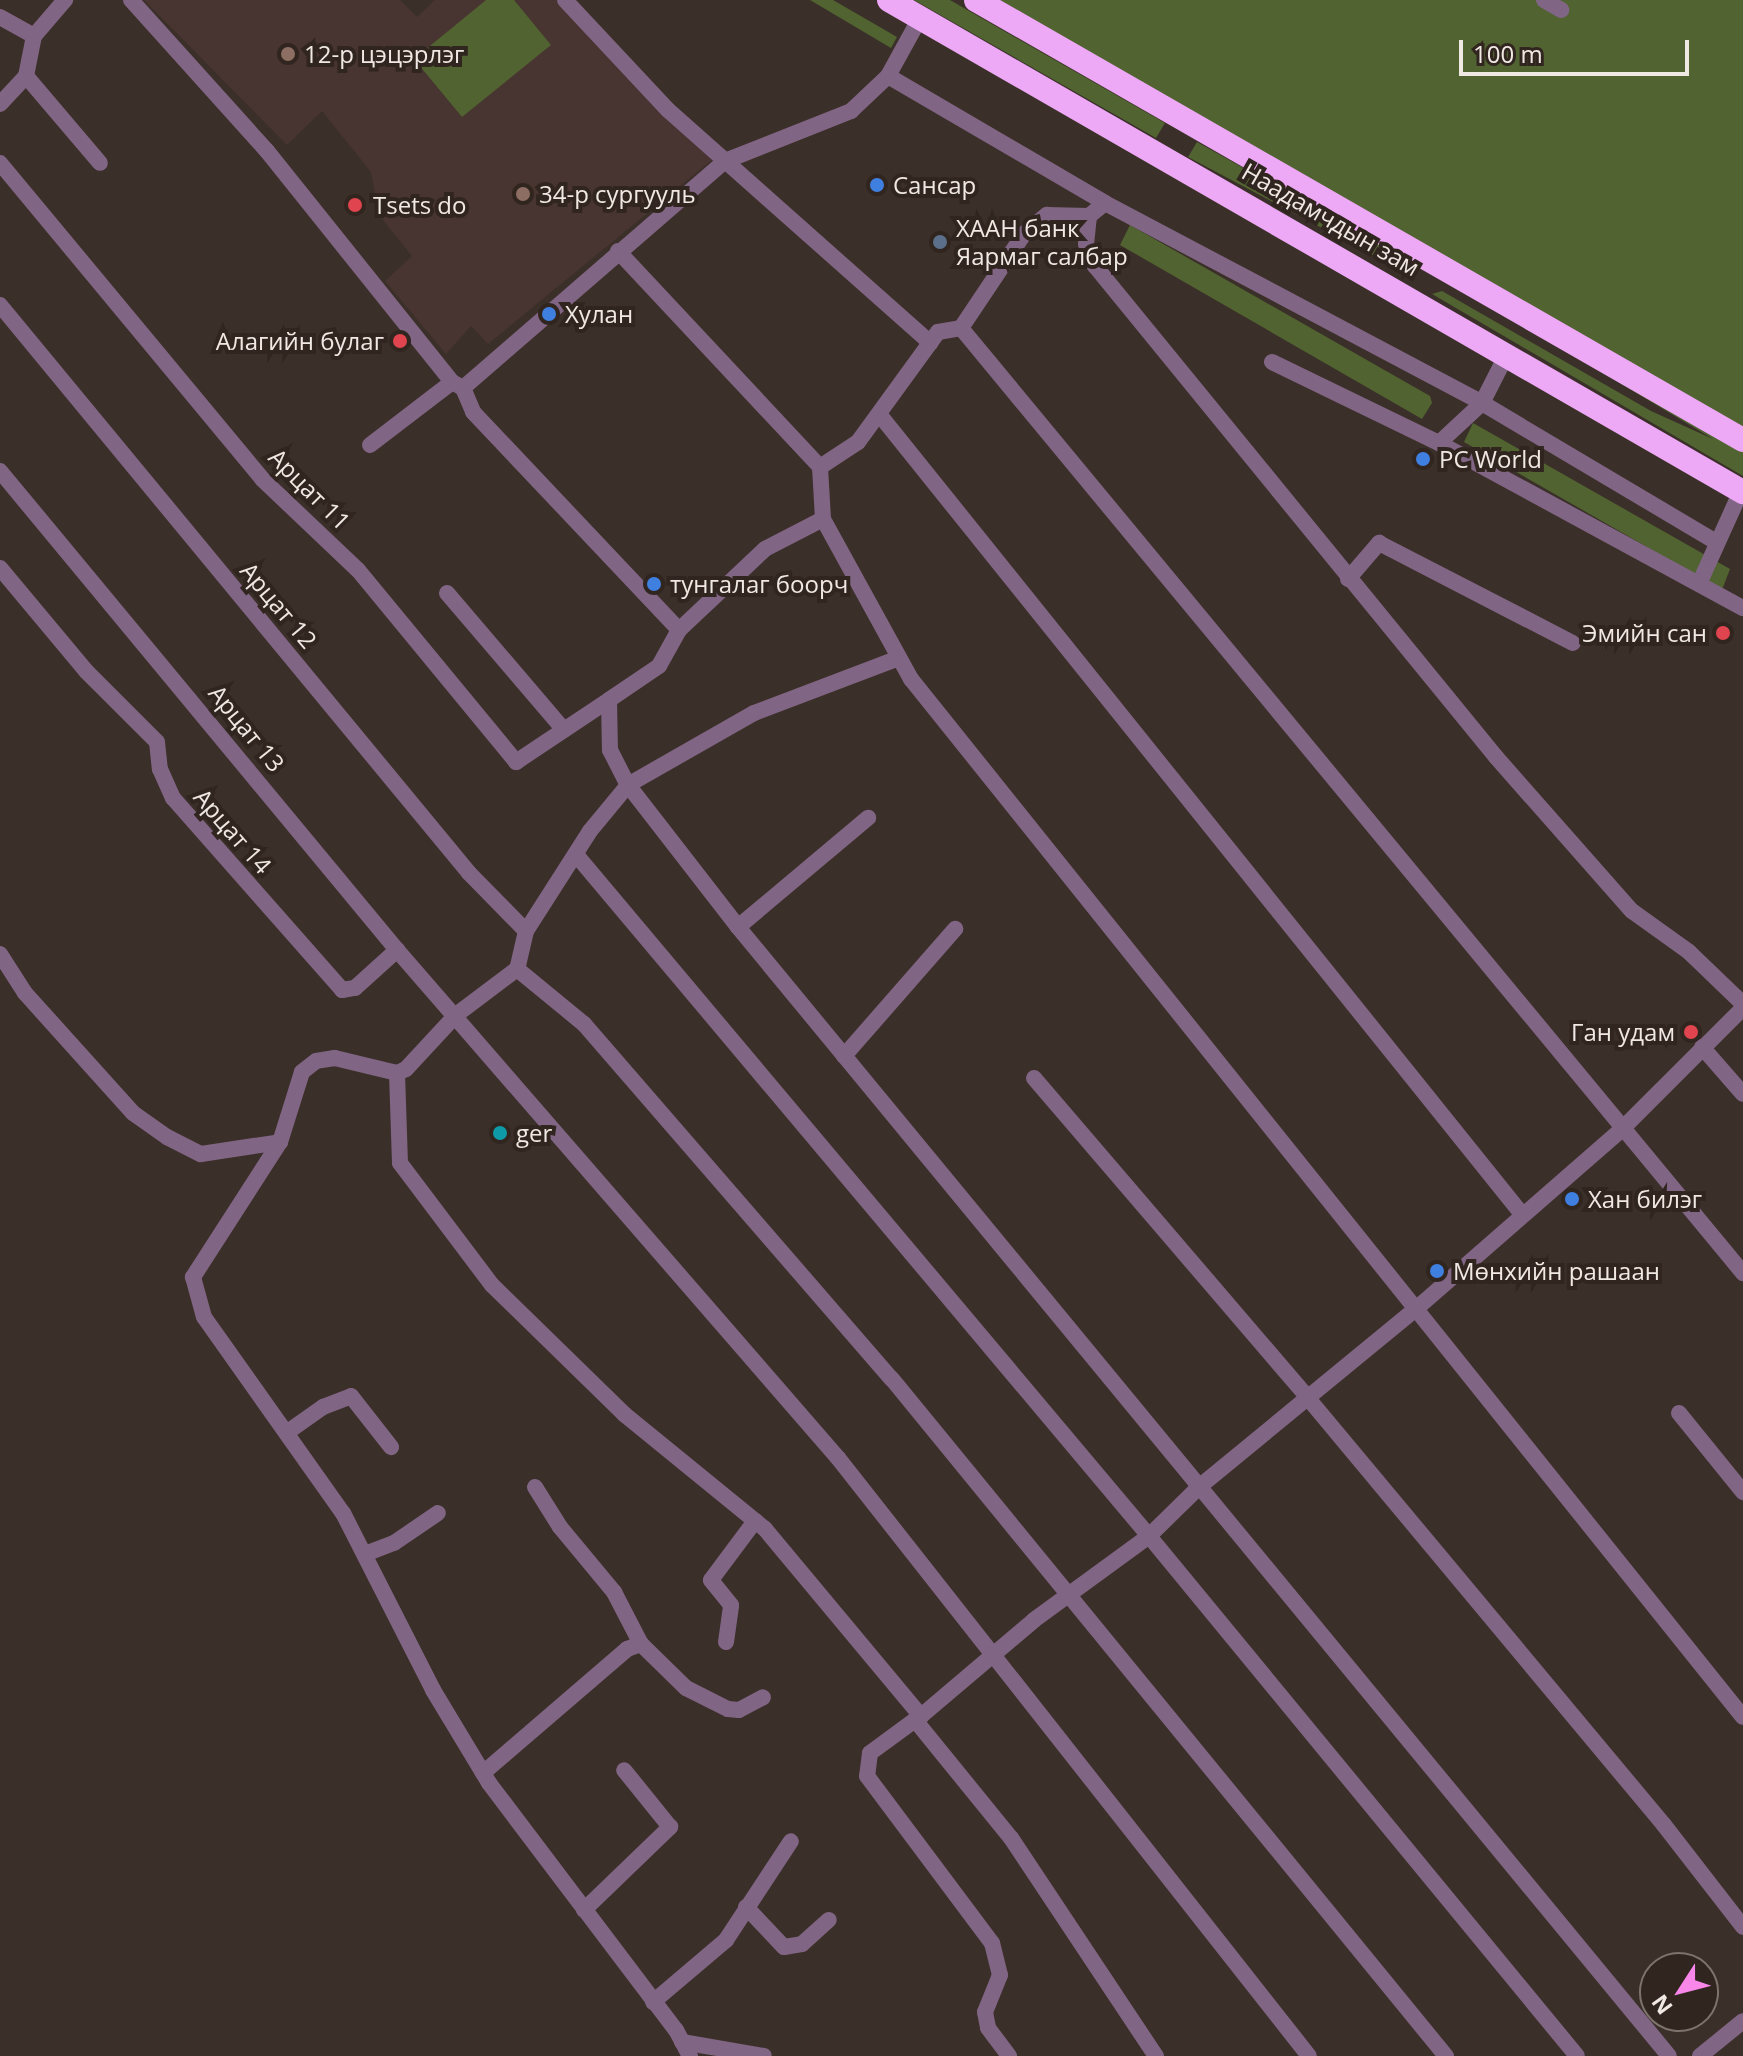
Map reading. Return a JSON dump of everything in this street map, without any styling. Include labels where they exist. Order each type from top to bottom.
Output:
[{"type":"highway","name":"Наадамчдын зам","points":[[889,0],[1408,295],[1742,491]]},
{"type":"highway","name":"Наадамчдын зам","points":[[976,0],[1743,440]]},
{"type":"highway","points":[[1408,295],[1427,261]]},
{"type":"street","points":[[0,104],[26,76],[34,36],[65,0]]},
{"type":"street","points":[[131,0],[267,151],[457,385],[473,412],[679,630]]},
{"type":"street","points":[[565,0],[668,110],[930,343]]},
{"type":"street","points":[[1544,0],[1561,10]]},
{"type":"street","points":[[0,17],[34,36]]},
{"type":"street","points":[[370,445],[457,385],[725,161],[791,140],[851,111],[888,76],[920,18]]},
{"type":"street","points":[[26,76],[100,163]]},
{"type":"street","points":[[888,76],[1105,203],[1482,403],[1716,542]]},
{"type":"street","name":"Арцат 11","points":[[0,163],[262,479],[358,570],[516,762],[659,666],[679,630],[765,549],[823,519]]},
{"type":"street","points":[[961,328],[1024,234],[1047,215],[1089,216],[1105,203]]},
{"type":"street","points":[[1009,2056],[988,2028],[985,2012],[1000,1975],[992,1943],[867,1776],[870,1753],[918,1718],[993,1653],[1149,1536],[1199,1487],[1417,1308],[1521,1213],[1623,1128],[1743,1006],[1689,952],[1632,911],[1348,579],[1095,266],[1086,244],[1089,216]]},
{"type":"street","points":[[618,251],[820,467],[823,519],[899,658],[1743,1717]]},
{"type":"street","name":"Арцат 12","points":[[0,305],[469,873],[526,931]]},
{"type":"street","points":[[820,467],[858,442],[930,343],[951,326],[961,328],[1743,1273]]},
{"type":"street","points":[[1439,443],[1482,403],[1507,354]]},
{"type":"street","points":[[1272,362],[1439,443],[1743,608]]},
{"type":"street","points":[[879,414],[1521,1213]]},
{"type":"street","name":"Арцат 13","points":[[0,471],[397,950],[838,1458],[1309,2056]]},
{"type":"street","points":[[1699,584],[1742,491]]},
{"type":"street","points":[[1348,579],[1379,543],[1573,643]]},
{"type":"street","name":"Арцат 14","points":[[0,568],[86,671],[157,742],[160,769],[173,798],[342,990],[355,988],[397,950]]},
{"type":"street","points":[[447,593],[564,730]]},
{"type":"street","points":[[899,658],[754,713],[628,785],[590,831],[578,857],[526,931],[517,969],[456,1015],[397,1073],[400,1163],[492,1285],[624,1414],[755,1521],[918,1718],[1011,1838],[1156,2056]]},
{"type":"street","points":[[609,700],[610,750],[628,785],[738,927],[1669,2056]]},
{"type":"street","points":[[738,927],[868,818]]},
{"type":"street","points":[[578,857],[1149,1536],[1577,2056]]},
{"type":"street","points":[[844,1056],[955,929]]},
{"type":"street","points":[[0,954],[25,993],[133,1113],[167,1137],[201,1154],[280,1142]]},
{"type":"street","points":[[517,969],[584,1024],[892,1379],[1067,1597],[1446,2056]]},
{"type":"street","points":[[1702,1047],[1743,1094]]},
{"type":"street","points":[[397,1073],[335,1058],[316,1061],[302,1072],[280,1142],[193,1277],[204,1317],[289,1431],[365,1554],[433,1690],[483,1773],[686,2049],[764,2056]]},
{"type":"street","points":[[1034,1078],[1307,1397],[1664,1825],[1743,1927]]},
{"type":"street","points":[[289,1431],[323,1407],[351,1396],[391,1447]]},
{"type":"street","points":[[1679,1413],[1743,1492]]},
{"type":"street","points":[[535,1487],[560,1527],[614,1592],[641,1644],[686,1688],[728,1709],[739,1710],[763,1697]]},
{"type":"street","points":[[365,1554],[394,1543],[438,1513]]},
{"type":"street","points":[[726,1642],[731,1605],[711,1580],[755,1521]]},
{"type":"street","points":[[483,1773],[627,1649],[641,1644]]},
{"type":"street","points":[[584,1910],[670,1827],[624,1770]]},
{"type":"street","points":[[653,2002],[726,1940],[791,1841]]},
{"type":"street","points":[[746,1907],[784,1947],[802,1944],[829,1920]]},
{"type":"street","points":[[1700,2056],[1743,2021]]},
{"type":"shaded area","name":"34-р сургууль","points":[[144,0],[400,0],[417,17],[435,0],[556,0],[712,160],[488,344],[471,326],[446,354],[385,281],[412,256],[379,215],[371,172],[322,111],[287,145]]},
{"type":"green space","points":[[486,0],[514,0],[551,45],[462,117],[414,59]]},
{"type":"green space","points":[[810,0],[833,0],[897,37],[891,48]]},
{"type":"green space","points":[[914,0],[950,0],[1165,123],[1156,138]]},
{"type":"green space","points":[[982,0],[1743,0],[1743,476],[1432,294],[1442,291],[1651,411],[1713,439]]},
{"type":"green space","points":[[1197,142],[1408,260],[1408,269],[1401,270],[1188,157]]},
{"type":"green space","points":[[1130,225],[1430,396],[1432,403],[1422,419],[1120,245]]},
{"type":"green space","points":[[1473,423],[1730,569],[1722,590],[1464,442]]},
{"type":"place","name":"12-р цэцэрлэг","points":[[288,54]]},
{"type":"place","name":"Сансар","points":[[877,185]]},
{"type":"place","name":"34-р сургууль","points":[[523,194]]},
{"type":"place","name":"Tsets do","points":[[355,205]]},
{"type":"place","name":"ХААН банк Яармаг салбар","points":[[940,242]]},
{"type":"place","name":"Хулан","points":[[549,314]]},
{"type":"place","name":"Алагийн булаг","points":[[400,341]]},
{"type":"place","name":"PC World","points":[[1423,459]]},
{"type":"place","name":"тунгалаг боорч","points":[[654,584]]},
{"type":"place","name":"Эмийн сан","points":[[1723,633]]},
{"type":"place","name":"Ган удам","points":[[1691,1032]]},
{"type":"place","name":"ger","points":[[500,1133]]},
{"type":"place","name":"Хан билэг","points":[[1572,1199]]},
{"type":"place","name":"Мөнхийн рашаан","points":[[1437,1271]]}]
